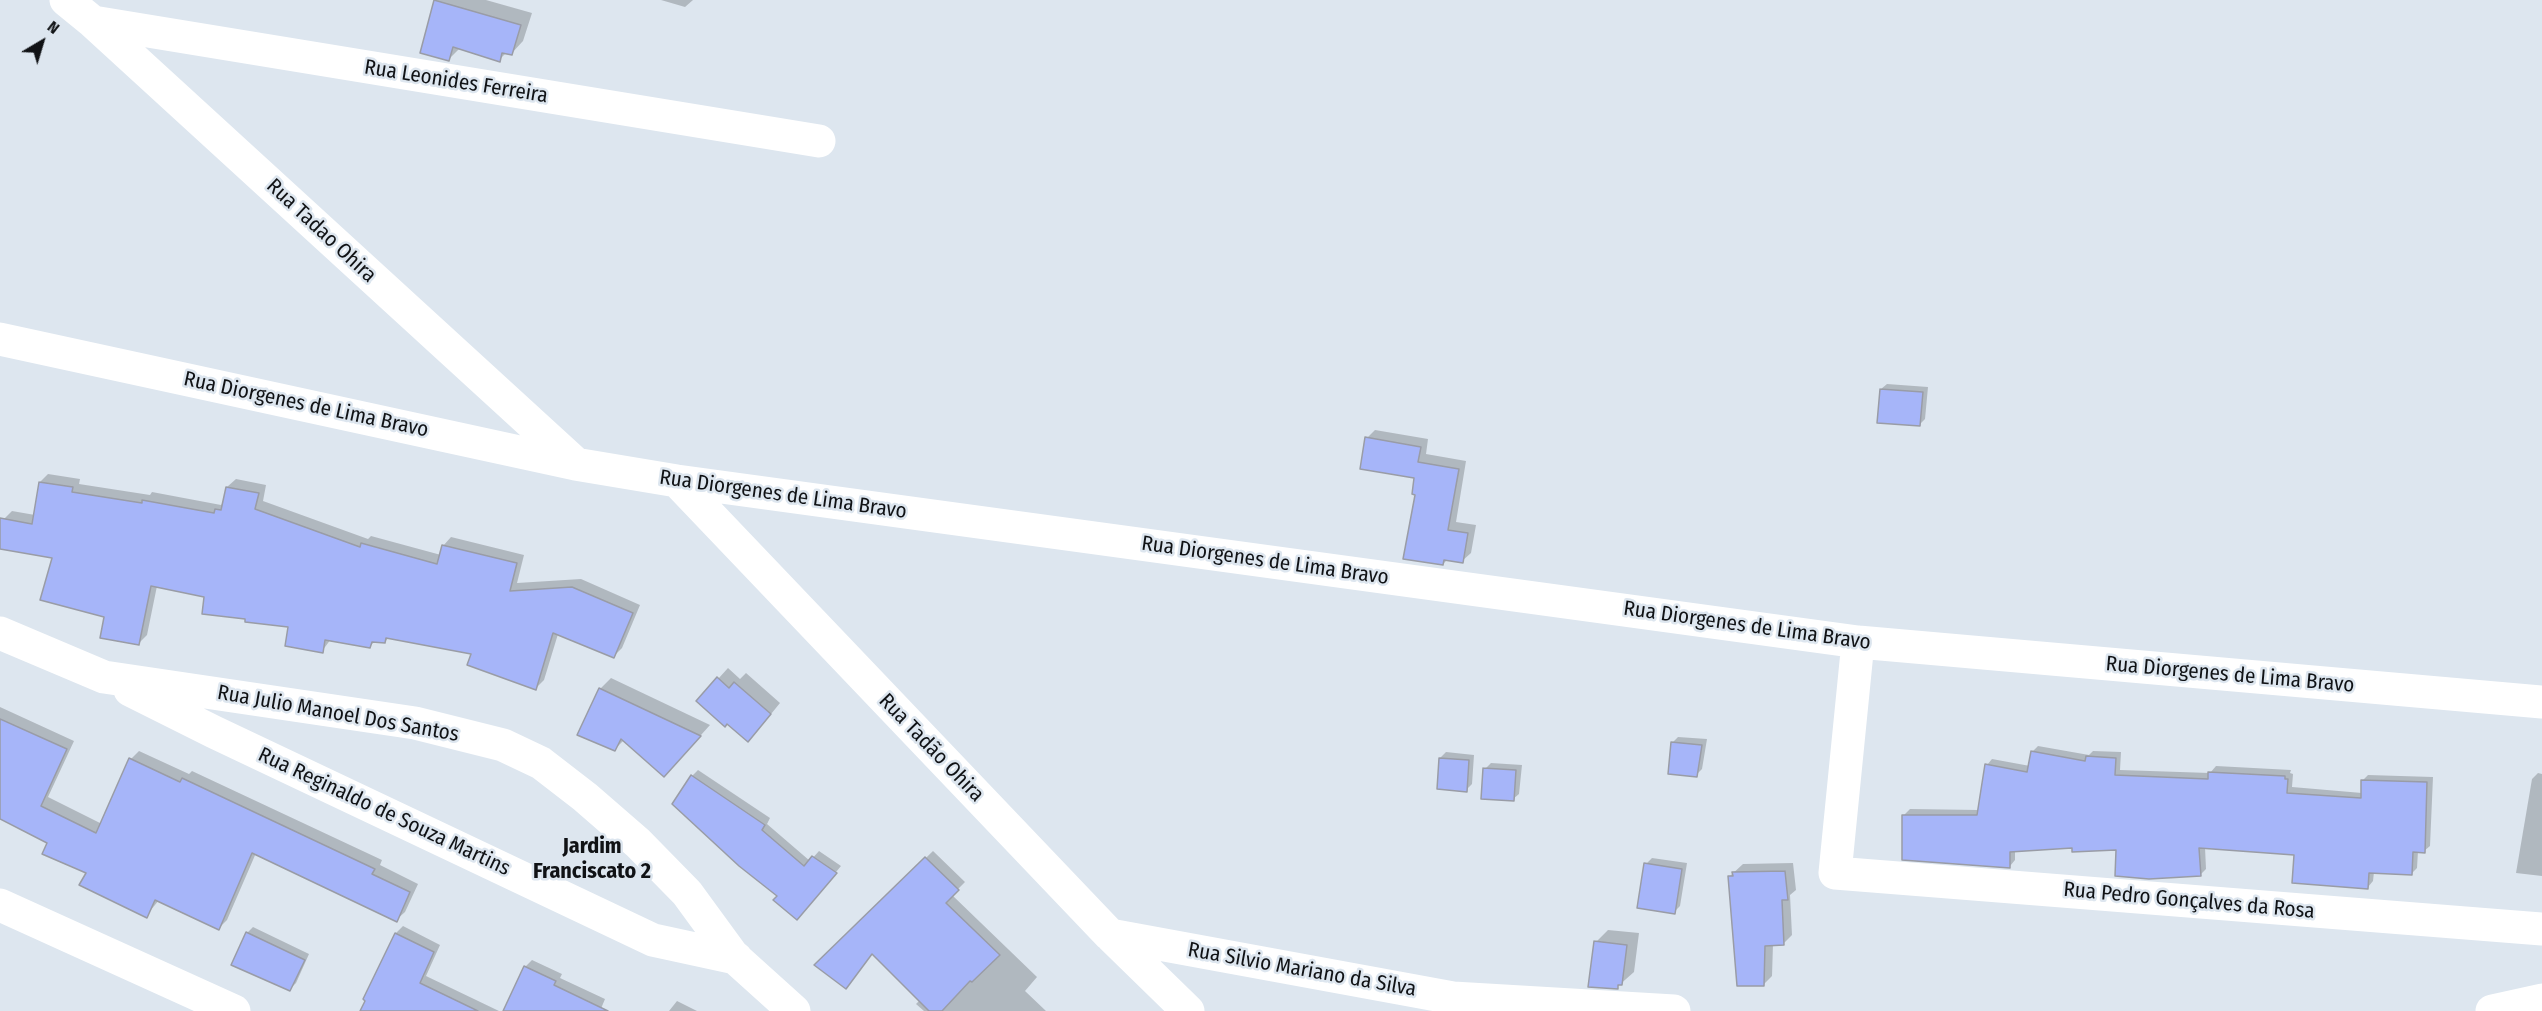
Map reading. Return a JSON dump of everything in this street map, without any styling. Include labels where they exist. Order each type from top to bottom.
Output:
[{"type":"street","name":"Rua Tadao Ohira","points":[[66,0],[93,22],[575,464]]},
{"type":"street","name":"Rua Leonides Ferreira","points":[[93,22],[819,141]]},
{"type":"street","name":"Rua Diorgenes de Lima Bravo","points":[[0,339],[575,464],[677,481],[1858,642],[2542,702]]},
{"type":"street","name":"Rua Tadão Ohira","points":[[677,481],[1110,935],[1188,1011]]},
{"type":"street","name":"Rua Julio Manoel Dos Santos","points":[[0,633],[104,676],[415,723],[503,745],[541,763],[638,843],[687,893],[736,958],[794,1011]]},
{"type":"street","name":"Rua Pedro Gonçalves da Rosa","points":[[1858,642],[1835,873],[2542,929]]},
{"type":"street","name":"Rua Reginaldo de Souza Martins","points":[[104,676],[214,732],[653,940],[736,958]]},
{"type":"street","points":[[0,905],[234,1011]]},
{"type":"street","name":"Rua Silvio Mariano da Silva","points":[[1110,935],[1453,998],[1674,1011]]},
{"type":"building","points":[[434,0],[521,25],[512,55],[502,53],[500,62],[453,47],[449,61],[420,53]]},
{"type":"building","points":[[1880,389],[1923,392],[1920,426],[1877,423]]},
{"type":"building","points":[[1365,437],[1421,447],[1418,462],[1459,469],[1448,530],[1468,533],[1463,563],[1444,560],[1443,565],[1403,559],[1415,495],[1412,494],[1414,478],[1360,469]]},
{"type":"building","points":[[39,482],[73,487],[72,492],[142,503],[142,500],[214,513],[215,509],[221,510],[226,487],[259,493],[255,509],[360,547],[361,543],[437,564],[442,545],[517,563],[510,591],[572,587],[633,613],[614,658],[553,633],[536,690],[467,665],[471,654],[386,638],[385,643],[372,642],[370,648],[325,640],[323,653],[285,646],[288,627],[202,614],[204,597],[151,586],[139,645],[100,638],[104,617],[40,600],[52,558],[0,549],[0,518],[32,524]]},
{"type":"building","points":[[717,677],[729,688],[734,682],[771,714],[748,742],[727,724],[725,727],[696,701]]},
{"type":"building","points":[[599,688],[701,736],[664,777],[621,739],[615,751],[577,735]]},
{"type":"building","points":[[0,719],[67,749],[41,806],[96,833],[129,758],[180,782],[182,778],[375,869],[372,874],[410,892],[397,922],[252,853],[219,930],[155,900],[147,918],[79,885],[86,873],[42,854],[47,843],[0,819]]},
{"type":"building","points":[[1671,742],[1702,745],[1697,777],[1668,774]]},
{"type":"building","points":[[2031,751],[2085,761],[2086,756],[2116,758],[2115,775],[2208,779],[2208,772],[2285,776],[2285,779],[2288,779],[2287,793],[2361,798],[2361,780],[2427,782],[2425,853],[2413,852],[2412,875],[2369,873],[2368,889],[2292,883],[2294,855],[2199,848],[2201,876],[2149,879],[2115,876],[2116,850],[2072,852],[2072,848],[2010,852],[2010,868],[1902,860],[1902,815],[1977,815],[1985,764],[2027,772]]},
{"type":"building","points":[[1439,758],[1469,760],[1467,792],[1437,789]]},
{"type":"building","points":[[1483,768],[1516,770],[1514,801],[1481,799]]},
{"type":"building","points":[[691,775],[765,825],[762,830],[804,866],[812,856],[837,873],[797,920],[773,900],[777,896],[739,866],[672,804]]},
{"type":"building","points":[[925,857],[959,890],[946,903],[1000,955],[972,982],[970,981],[942,1011],[929,1011],[872,954],[846,989],[814,965]]},
{"type":"building","points":[[1644,863],[1682,869],[1675,914],[1637,908]]},
{"type":"building","points":[[1785,871],[1788,900],[1782,900],[1784,945],[1765,946],[1764,986],[1737,986],[1728,876],[1733,876],[1732,872]]},
{"type":"building","points":[[246,932],[305,960],[290,991],[231,965]]},
{"type":"building","points":[[395,933],[434,952],[420,983],[478,1011],[360,1011],[365,1001],[363,999]]},
{"type":"building","points":[[1594,941],[1627,945],[1622,985],[1618,985],[1618,989],[1588,987]]},
{"type":"building","points":[[524,966],[556,981],[554,985],[608,1011],[503,1011]]},
{"type":"district","name":"Jardim Franciscato 2","points":[[592,860]]}]
